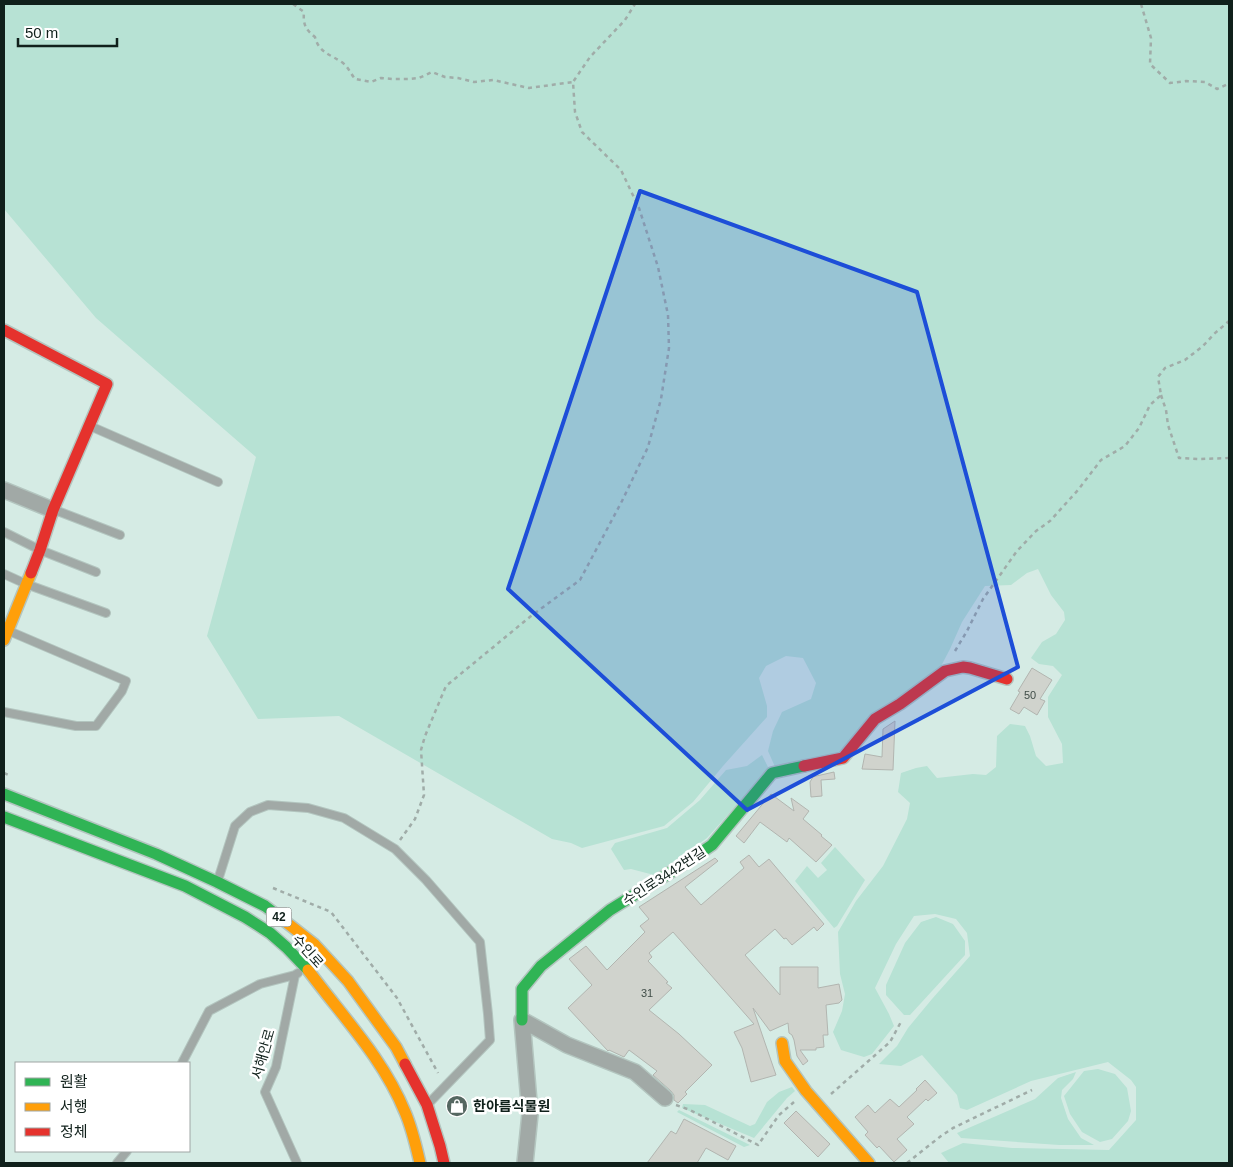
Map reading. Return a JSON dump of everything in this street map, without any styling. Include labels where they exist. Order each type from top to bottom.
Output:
[{"type":"street","points":[[4,330],[107,384],[53,510],[40,550],[6,635]]},
{"type":"street","points":[[4,490],[53,510]]},
{"type":"street","name":"수인로3442번길","points":[[525,1163],[530,1114],[522,1020],[522,989],[541,966],[610,910],[712,845],[772,773],[843,758],[875,719],[900,704],[946,671],[963,667],[1007,679]]},
{"type":"street","name":"수인로","points":[[4,794],[156,854],[218,882],[265,906],[314,944],[348,981],[396,1047],[427,1105],[444,1163]]},
{"type":"street","name":"수인로","points":[[4,817],[185,886],[245,917],[270,933],[305,967],[362,1037],[390,1080],[405,1111],[420,1163]]},
{"type":"street","points":[[522,1020],[567,1045],[635,1072],[665,1098]]},
{"type":"street","points":[[782,1043],[785,1061],[806,1091],[869,1163]]},
{"type":"lane","points":[[90,426],[218,482]]},
{"type":"lane","points":[[53,510],[120,534]]},
{"type":"lane","points":[[4,532],[40,550],[96,572]]},
{"type":"lane","points":[[4,574],[106,614]]},
{"type":"lane","points":[[4,712],[76,726],[96,726],[122,691],[126,681],[6,635]]},
{"type":"lane","points":[[218,882],[235,826],[250,812],[268,806],[308,808],[344,818],[395,849],[426,880],[480,942],[490,1040],[427,1105]]},
{"type":"lane","points":[[183,1062],[209,1011],[260,984],[295,976],[305,967]]},
{"type":"lane","name":"서해안로","points":[[295,976],[276,1067],[265,1092],[297,1163]]},
{"type":"lane","points":[[116,1163],[126,1152]]},
{"type":"path","points":[[293,4],[304,12],[303,22],[308,32],[315,37],[318,46],[330,56],[345,64],[355,79],[371,82],[381,78],[420,78],[432,72],[445,77],[474,82],[492,80],[529,88],[574,82]]},
{"type":"path","points":[[395,849],[415,819],[424,795],[421,750],[446,686],[531,616],[580,580],[648,447],[661,398],[669,348],[668,315],[658,267],[639,208],[621,170],[582,132],[575,112],[574,82],[590,57],[626,20],[635,4]]},
{"type":"path","points":[[1141,4],[1151,38],[1150,64],[1170,83],[1186,81],[1206,82],[1217,89],[1229,84]]},
{"type":"path","points":[[1229,321],[1185,360],[1165,368],[1158,376],[1168,425],[1179,458],[1229,458]]},
{"type":"path","points":[[946,671],[983,599],[1017,552],[1036,531],[1050,521],[1078,490],[1101,460],[1125,446],[1139,428],[1150,405],[1161,395]]},
{"type":"path","points":[[819,1105],[837,1087],[890,1042],[902,1020]]},
{"type":"path","points":[[907,1163],[940,1136],[953,1128],[1032,1090]]},
{"type":"path","points":[[665,1098],[677,1106],[690,1110],[758,1145],[779,1115],[806,1091]]},
{"type":"highlighted area","points":[[640,191],[917,292],[1018,667],[747,810],[508,589]]},
{"type":"green space","points":[[4,4],[1229,4],[1229,1163],[949,1163],[941,1153],[963,1143],[1012,1148],[1109,1150],[1136,1120],[1136,1087],[1131,1080],[1108,1062],[1031,1081],[967,1110],[960,1108],[957,1095],[922,1055],[901,1066],[879,1064],[897,1046],[908,1028],[970,956],[967,933],[956,919],[935,914],[914,916],[896,944],[875,988],[894,1026],[872,1054],[864,1057],[841,1050],[833,1032],[842,1011],[845,994],[840,974],[838,932],[856,901],[883,866],[907,819],[910,803],[898,792],[901,773],[927,766],[937,778],[973,774],[986,775],[996,767],[997,736],[1010,724],[1025,726],[1036,756],[1046,766],[1063,763],[1062,744],[1048,717],[1048,697],[1062,675],[1053,666],[1039,664],[1031,658],[1042,642],[1056,634],[1065,620],[1064,612],[1051,595],[1038,569],[1027,573],[1011,585],[985,586],[962,622],[939,670],[838,753],[776,769],[768,751],[773,731],[782,712],[811,699],[816,683],[803,658],[786,656],[766,666],[759,678],[767,706],[767,717],[693,802],[664,826],[582,848],[571,843],[552,839],[339,716],[258,719],[207,636],[256,457],[96,318],[4,209]]},
{"type":"green space","points":[[762,755],[769,769],[707,838],[654,875],[631,869],[624,870],[611,849],[615,843],[667,828],[700,800],[726,770],[747,766]]},
{"type":"green space","points":[[835,847],[865,880],[834,928],[795,881],[807,866],[818,878],[827,870],[821,863]]},
{"type":"green space","points":[[936,917],[953,924],[965,941],[965,955],[910,1015],[904,1015],[886,995],[886,985],[905,943],[921,922]]},
{"type":"green space","points":[[1098,1069],[1115,1074],[1127,1088],[1131,1111],[1128,1121],[1112,1139],[1100,1142],[1082,1132],[1070,1114],[1064,1096],[1084,1071]]},
{"type":"green space","points":[[1076,1072],[1073,1079],[1062,1090],[1061,1098],[1068,1119],[1081,1138],[1094,1145],[1059,1145],[961,1138],[957,1133],[1035,1099],[1058,1078]]},
{"type":"green space","points":[[792,1087],[795,1091],[754,1138],[682,1108],[683,1104],[705,1105],[750,1126],[755,1124],[767,1102],[779,1092]]},
{"type":"green space","points":[[679,1110],[750,1145],[744,1147],[677,1112]]},
{"type":"building","points":[[1032,668],[1052,680],[1040,699],[1045,701],[1037,715],[1024,707],[1019,714],[1010,709]]},
{"type":"building","points":[[895,721],[893,770],[862,769],[865,754],[882,757],[883,729]]},
{"type":"building","points":[[834,772],[835,779],[821,780],[822,796],[811,797],[810,782],[813,777],[803,779]]},
{"type":"building","points":[[771,794],[794,811],[791,798],[809,811],[803,819],[832,845],[816,862],[789,838],[787,842],[760,822],[744,843],[736,836]]},
{"type":"building","points":[[749,855],[759,867],[769,859],[824,924],[817,931],[814,927],[792,945],[775,929],[745,955],[780,995],[780,967],[818,967],[818,988],[839,984],[842,1000],[839,1003],[826,1005],[828,1035],[823,1035],[824,1047],[816,1048],[816,1050],[800,1050],[808,1061],[803,1065],[797,1056],[794,1040],[789,1033],[788,1023],[770,1031],[753,1008],[776,1075],[751,1082],[742,1048],[734,1032],[754,1024],[673,932],[649,953],[652,957],[648,961],[672,988],[649,1010],[679,1034],[712,1065],[685,1092],[687,1094],[678,1103],[674,1100],[674,1095],[671,1091],[653,1075],[657,1071],[629,1050],[624,1057],[608,1051],[568,1008],[592,985],[569,959],[586,946],[607,970],[645,932],[640,926],[649,919],[639,907],[715,858],[718,861],[685,887],[701,905],[744,868],[740,862]]},
{"type":"building","points":[[925,1080],[937,1093],[928,1101],[926,1099],[907,1117],[914,1124],[897,1139],[907,1150],[894,1162],[865,1135],[868,1132],[855,1117],[868,1105],[875,1113],[890,1099],[899,1107]]},
{"type":"building","points":[[796,1111],[830,1144],[818,1157],[784,1123]]},
{"type":"building","points":[[684,1119],[736,1146],[728,1160],[706,1148],[697,1163],[647,1163],[671,1131],[676,1134]]},
{"type":"traffic: fast","points":[[522,1020],[522,989],[541,966],[610,910],[712,845],[772,773],[804,766]]},
{"type":"traffic: fast","points":[[4,794],[156,854],[265,906],[282,919]]},
{"type":"traffic: fast","points":[[4,817],[185,886],[245,917],[270,933],[308,970]]},
{"type":"traffic: slow","points":[[4,640],[31,573]]},
{"type":"traffic: slow","points":[[282,919],[314,944],[348,981],[396,1047],[405,1064]]},
{"type":"traffic: slow","points":[[308,970],[374,1055],[396,1092],[414,1137],[420,1163]]},
{"type":"traffic: slow","points":[[782,1043],[785,1061],[806,1091],[869,1163]]},
{"type":"traffic: jam","points":[[4,330],[107,384],[53,510],[31,573]]},
{"type":"traffic: jam","points":[[804,766],[843,758],[875,719],[900,704],[945,671],[963,667],[1007,679]]},
{"type":"traffic: jam","points":[[405,1064],[427,1105],[444,1163]]},
{"type":"place","name":"한아름식물원","points":[[457,1106]]}]
